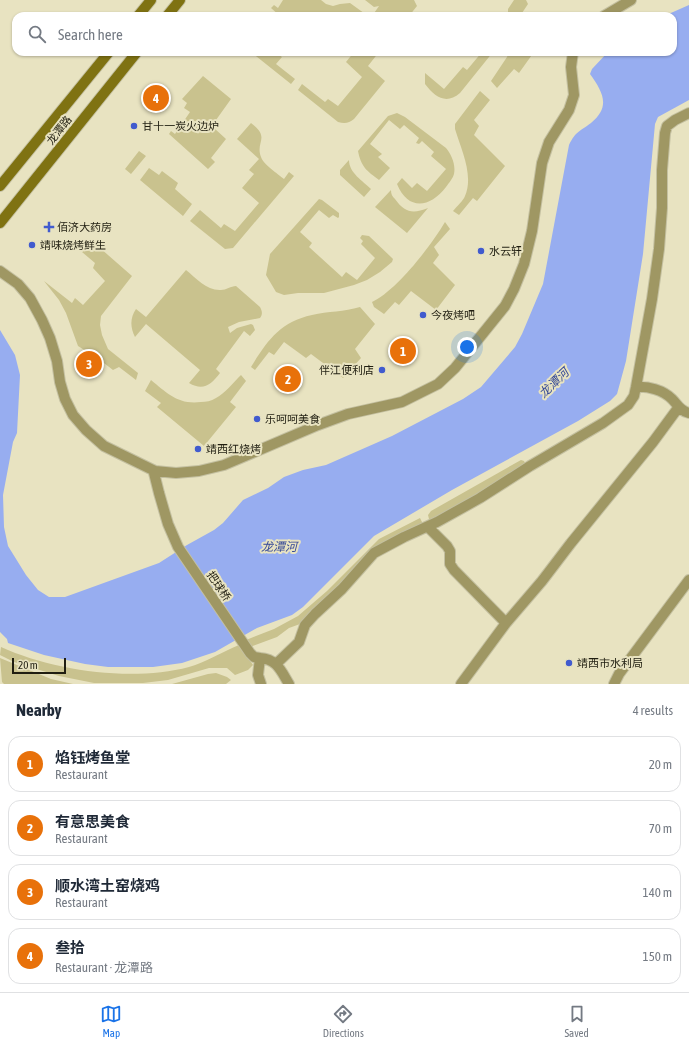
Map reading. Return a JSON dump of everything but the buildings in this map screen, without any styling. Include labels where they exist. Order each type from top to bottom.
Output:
[{"type":"main road","points":[[141,12],[151,0]]},
{"type":"main road","points":[[170,12],[180,0]]},
{"type":"main road","name":"龙潭路","points":[[0,186],[106,56]]},
{"type":"main road","name":"龙潭路","points":[[0,223],[134,56]]},
{"type":"street","points":[[611,12],[631,0]]},
{"type":"street","points":[[0,271],[18,284],[30,298],[42,320],[50,338],[57,361],[60,382],[65,399],[73,415],[86,430],[104,446],[155,471],[176,473],[199,471],[224,465],[318,425],[348,414],[402,402],[438,384],[455,368],[505,306],[524,264],[532,231],[542,163],[549,142],[569,110],[574,96],[571,67],[572,56]]},
{"type":"street","points":[[289,684],[276,664],[299,642],[305,625],[314,614],[342,589],[374,553],[404,537],[428,527],[480,498],[530,466],[603,423],[628,406],[634,396],[636,387],[652,299],[658,256],[662,208],[662,170],[665,133],[667,126],[689,113]]},
{"type":"street","points":[[636,387],[645,386],[667,394],[678,408],[689,413]]},
{"type":"street","points":[[461,684],[506,623],[542,581],[571,542],[678,408]]},
{"type":"street","name":"把球桥","points":[[155,471],[154,474],[158,493],[168,524],[178,547],[250,653],[254,657],[268,658],[276,664]]},
{"type":"street","points":[[428,527],[447,546],[450,551],[450,564],[454,570],[506,623]]},
{"type":"street","points":[[614,684],[619,674],[689,580]]},
{"type":"street","points":[[259,684],[258,670],[260,658]]},
{"type":"shaded area","points":[[283,0],[321,0],[326,4],[333,6],[350,3],[362,12],[276,12],[271,8],[274,5],[278,8]]},
{"type":"shaded area","points":[[365,0],[414,0],[417,6],[412,12],[375,12],[379,6],[374,7]]},
{"type":"shaded area","points":[[514,0],[526,0],[528,4],[523,12],[508,12],[508,9]]},
{"type":"shaded area","points":[[256,56],[282,57],[276,64],[295,79],[291,84]]},
{"type":"shaded area","points":[[351,56],[376,56],[368,66],[385,81],[354,119],[347,123],[340,123],[298,90],[302,84],[325,102],[328,99],[338,106],[362,77],[346,62]]},
{"type":"shaded area","points":[[479,56],[490,56],[460,93],[455,97],[445,99],[441,98],[433,93],[425,84],[425,73],[444,89],[463,67],[467,70]]},
{"type":"shaded area","points":[[531,56],[519,73],[514,69],[497,88],[491,81],[507,57]]},
{"type":"shaded area","points":[[203,76],[231,99],[216,120],[214,128],[226,139],[211,158],[215,162],[208,169],[169,134],[171,131],[175,134],[190,112],[184,108],[187,103],[182,99]]},
{"type":"shaded area","points":[[480,91],[490,100],[474,120],[479,126],[474,135],[505,166],[477,201],[473,198],[459,215],[453,211],[465,196],[468,179],[466,162],[455,129],[455,124]]},
{"type":"shaded area","points":[[397,113],[405,117],[446,148],[453,160],[454,174],[446,187],[433,199],[420,204],[407,199],[397,184],[402,178],[412,188],[417,183],[427,191],[446,169],[431,156],[434,152],[422,141],[419,144],[416,143],[419,138],[404,125],[400,129],[389,120],[370,144],[382,154],[378,157],[390,168],[379,180],[365,168],[359,156],[358,151],[388,116]]},
{"type":"shaded area","points":[[251,123],[260,132],[260,152],[262,160],[284,179],[289,172],[294,176],[233,248],[225,249],[190,221],[200,210],[221,228],[224,224],[235,231],[259,203],[242,188],[254,174],[249,170],[259,159],[237,139]]},
{"type":"shaded area","points":[[139,151],[146,156],[131,174],[125,169]]},
{"type":"shaded area","points":[[349,160],[351,169],[354,173],[371,189],[364,197],[340,175],[340,170]]},
{"type":"shaded area","points":[[149,168],[159,175],[162,171],[178,183],[175,189],[192,204],[183,216],[140,180]]},
{"type":"shaded area","points":[[391,190],[393,197],[406,210],[418,211],[428,208],[407,233],[375,207]]},
{"type":"shaded area","points":[[319,199],[339,213],[339,217],[338,218],[333,215],[329,218],[319,210],[300,232],[312,243],[309,247],[342,277],[346,272],[357,280],[375,258],[361,244],[363,241],[360,238],[362,235],[369,236],[393,259],[392,262],[367,280],[324,293],[298,293],[284,295],[276,292],[266,275],[270,254]]},
{"type":"shaded area","points":[[445,222],[450,229],[434,247],[439,255],[433,263],[455,285],[436,310],[411,291],[399,305],[395,302],[384,314],[374,307],[372,302],[392,288],[402,278],[422,255]]},
{"type":"shaded area","points":[[92,241],[132,276],[101,316],[100,325],[102,335],[108,349],[138,373],[136,380],[119,367],[113,370],[78,346],[66,313],[59,300],[44,281],[72,303],[75,298],[83,305],[105,281],[93,268],[95,263],[82,252]]},
{"type":"shaded area","points":[[186,270],[206,286],[216,290],[223,290],[236,286],[260,307],[262,312],[260,318],[239,322],[228,327],[230,333],[237,328],[251,324],[255,330],[250,336],[244,331],[216,369],[220,373],[210,384],[203,387],[189,383],[200,370],[146,324],[135,337],[132,330],[132,319],[136,309],[146,317]]},
{"type":"shaded area","points":[[360,307],[375,324],[355,349],[361,358],[343,378],[311,354],[306,358],[284,342],[274,355],[269,352],[255,370],[251,367],[269,341],[291,322],[312,315]]},
{"type":"shaded area","points":[[241,375],[246,381],[230,402],[236,407],[204,446],[157,407],[161,403],[145,391],[151,380],[179,400],[186,402],[207,402],[223,393]]},
{"type":"shaded area","points":[[521,460],[524,461],[526,465],[432,521],[429,519],[428,515],[431,511]]},
{"type":"shaded area","points":[[420,518],[423,524],[397,535],[380,546],[300,624],[289,628],[277,637],[250,647],[246,640],[274,629],[298,616],[327,591],[379,539]]},
{"type":"shaded area","points":[[239,645],[253,665],[248,670],[235,675],[227,668],[209,668],[168,680],[143,683],[94,683],[59,676],[14,662],[0,655],[1,647],[22,655],[69,668],[118,674],[143,674],[189,667]]},
{"type":"shaded area","points":[[0,658],[51,679],[73,684],[4,684],[2,682]]},
{"type":"shaded area","points":[[216,673],[231,680],[226,684],[172,684],[208,674]]},
{"type":"water","name":"龙潭河","points":[[689,5],[689,100],[658,117],[655,124],[643,254],[626,361],[617,394],[610,401],[578,421],[452,490],[374,536],[303,607],[292,615],[257,628],[215,652],[182,663],[153,667],[108,667],[85,664],[44,655],[8,643],[7,639],[0,632],[0,330],[15,355],[20,375],[17,433],[13,442],[3,495],[4,527],[8,546],[26,575],[38,590],[49,597],[65,597],[159,563],[214,530],[223,523],[243,500],[268,488],[284,477],[303,470],[326,465],[392,436],[463,399],[481,387],[515,347],[543,284],[569,145],[576,134],[597,117],[603,105],[601,93],[590,74],[592,69],[604,56],[677,56],[677,12],[673,12]]},
{"type":"place","name":"叁拾","points":[[156,98]]},
{"type":"place","name":"甘十一炭火边炉","points":[[134,126]]},
{"type":"place","name":"佰济大药房","points":[[49,227]]},
{"type":"place","name":"靖味烧烤鲜生","points":[[32,245]]},
{"type":"place","name":"水云轩","points":[[481,251]]},
{"type":"place","name":"今夜烤吧","points":[[423,315]]},
{"type":"place","name":"焰钰烤鱼堂","points":[[403,351]]},
{"type":"place","name":"顺水湾土窑烧鸡","points":[[89,364]]},
{"type":"place","name":"伴江便利店","points":[[382,370]]},
{"type":"place","name":"有意思美食","points":[[288,379]]},
{"type":"place","name":"乐呵呵美食","points":[[257,419]]},
{"type":"place","name":"靖西红烧烤","points":[[198,449]]},
{"type":"place","name":"靖西市水利局","points":[[569,663]]}]
